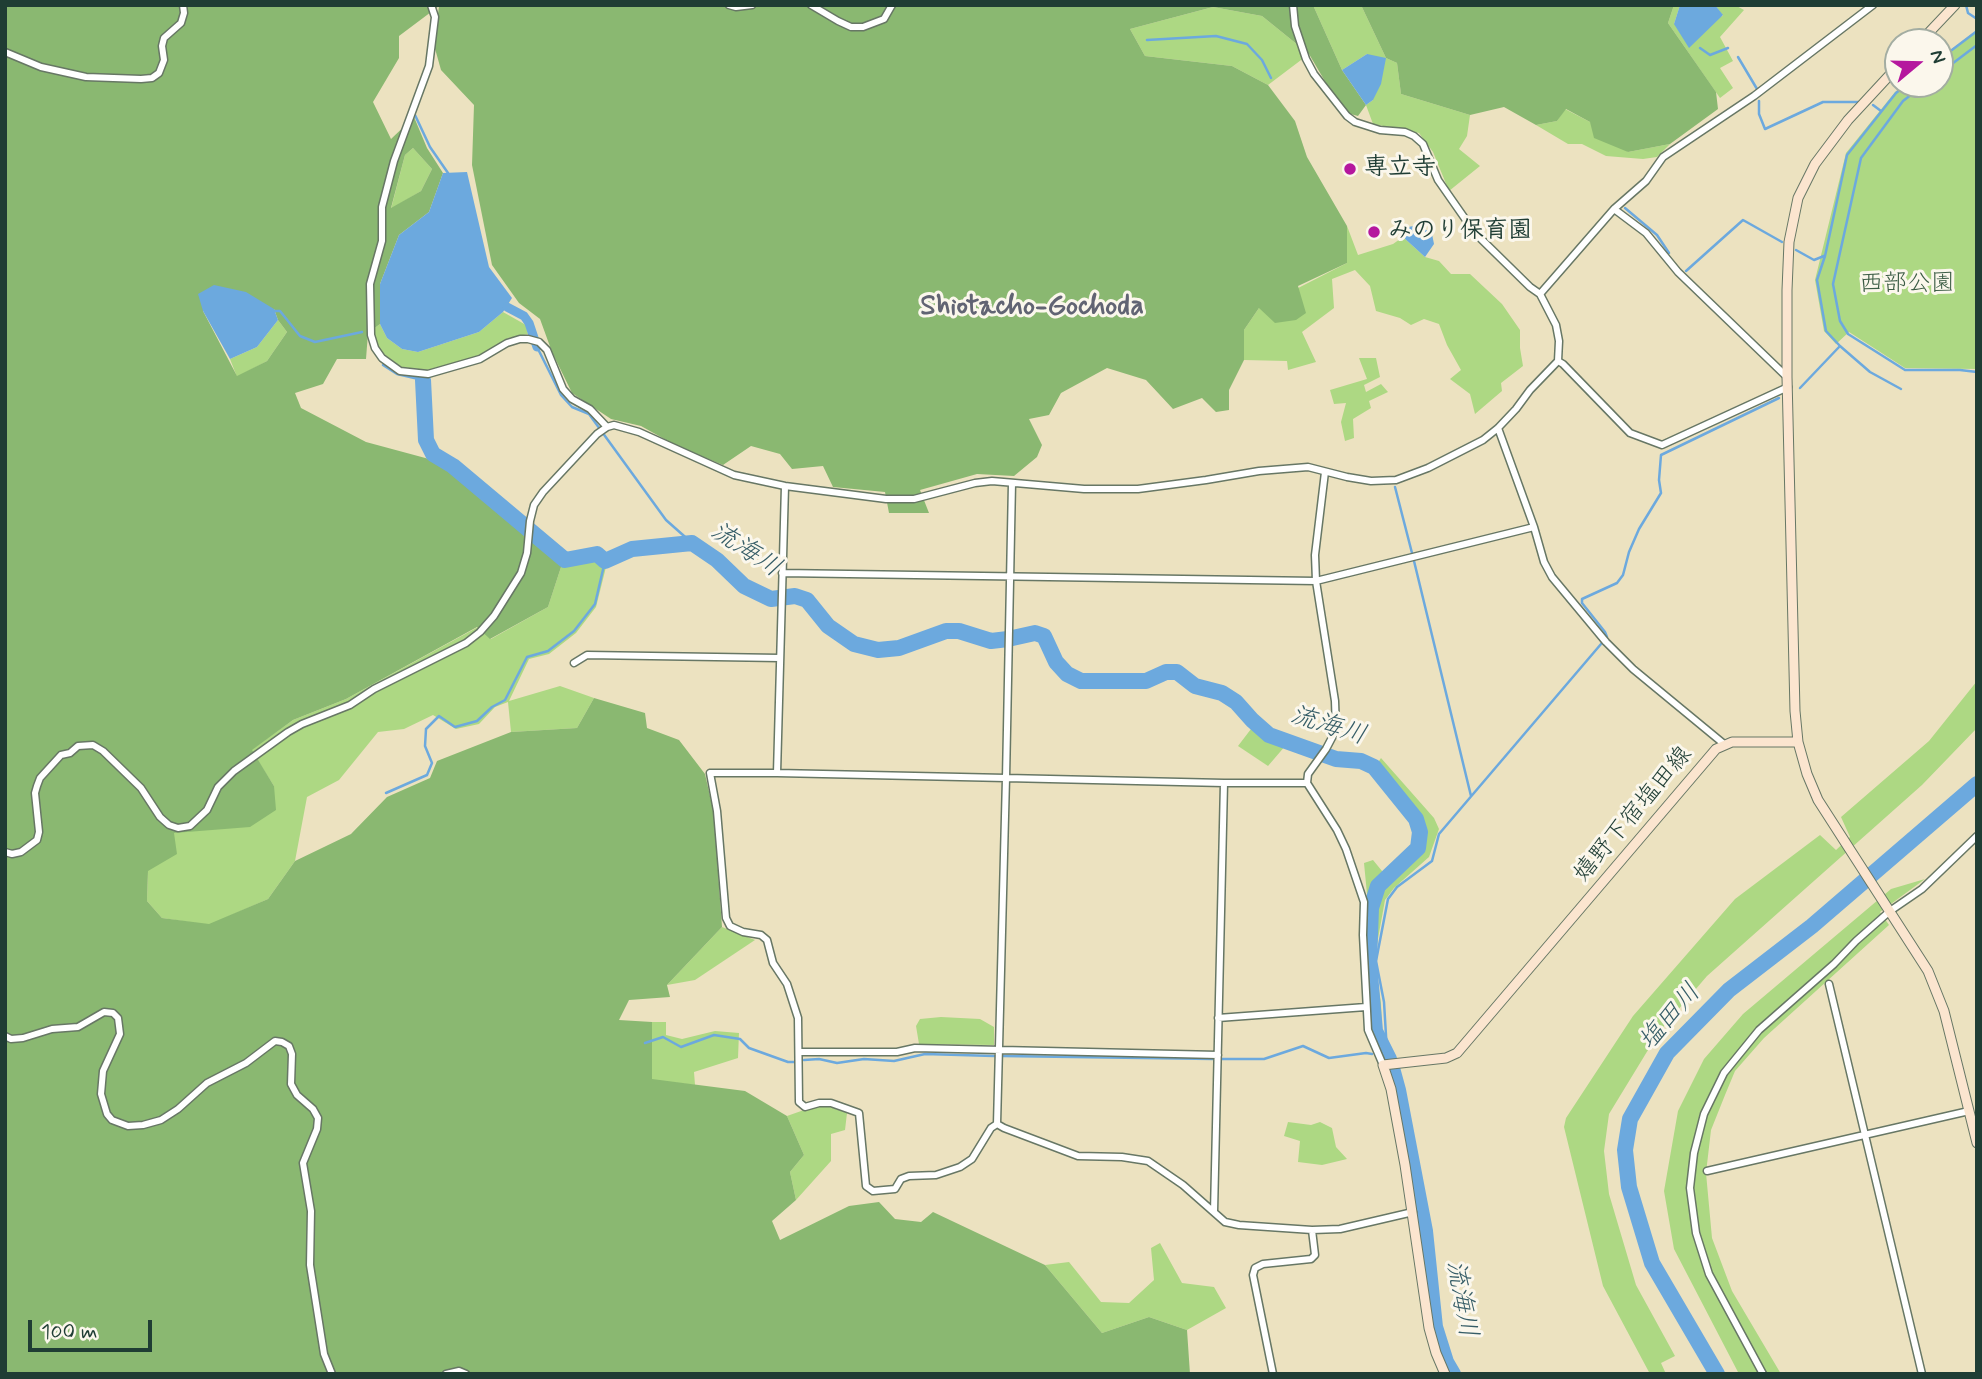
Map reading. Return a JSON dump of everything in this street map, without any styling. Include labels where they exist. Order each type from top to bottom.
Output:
[{"type":"main road","points":[[1933,28],[1955,5]]},
{"type":"main road","points":[[1884,81],[1848,120],[1815,164],[1798,198],[1789,242],[1788,382],[1795,711],[1798,742],[1818,800],[1928,971],[1944,1011],[1977,1143]]},
{"type":"main road","name":"嬉野下宿塩田線","points":[[1383,1065],[1447,1059],[1457,1053],[1716,749],[1732,742],[1798,742]]},
{"type":"main road","points":[[1383,1065],[1398,1124],[1429,1328],[1436,1353],[1446,1374]]},
{"type":"street","points":[[5,52],[41,67],[86,77],[152,78],[159,73],[164,60],[164,38],[181,23],[183,5]]},
{"type":"street","points":[[431,5],[435,17],[429,66],[394,161],[382,206],[382,241],[370,284],[371,335],[375,348],[382,358],[400,371],[428,374],[480,359],[507,343],[520,339],[539,342],[547,350],[564,389],[572,399],[590,408],[607,427]]},
{"type":"street","points":[[729,5],[752,5]]},
{"type":"street","points":[[811,5],[851,27],[863,27],[884,19],[892,5]]},
{"type":"street","points":[[5,852],[21,852],[37,840],[39,823],[35,793],[40,778],[61,755],[78,746],[93,745],[103,751],[141,788],[160,817],[169,825],[178,828],[190,826],[207,810],[219,787],[234,771],[288,732],[351,705],[374,689],[466,643],[494,617],[521,573],[527,553],[534,505],[597,434],[614,425],[639,432],[734,475],[785,486],[886,499],[914,499],[992,481],[1083,489],[1138,489],[1259,471],[1308,467],[1371,481],[1396,480],[1428,468],[1483,440],[1498,428],[1558,361],[1559,341],[1556,325],[1540,294],[1475,233],[1438,180],[1423,144],[1405,132],[1380,130],[1355,122],[1347,116],[1306,60],[1294,26],[1293,5]]},
{"type":"street","points":[[1540,294],[1614,209],[1646,181],[1663,157],[1754,96],[1873,5]]},
{"type":"street","points":[[1558,361],[1630,433],[1662,445],[1788,382],[1678,272],[1646,233],[1614,209]]},
{"type":"street","points":[[1498,428],[1544,562],[1552,577],[1633,669],[1724,744]]},
{"type":"street","points":[[1325,472],[1315,555],[1316,581],[1335,701],[1336,730],[1308,774],[1307,783],[1342,839],[1364,902],[1368,1030],[1383,1065]]},
{"type":"street","points":[[997,1124],[1012,483]]},
{"type":"street","points":[[777,773],[785,486]]},
{"type":"street","points":[[782,573],[1316,581],[1534,527]]},
{"type":"street","points":[[574,663],[587,655],[780,658]]},
{"type":"street","points":[[997,1124],[991,1128],[972,1160],[960,1167],[936,1175],[909,1176],[901,1179],[895,1189],[873,1191],[866,1185],[859,1113],[831,1103],[804,1107],[799,1102],[798,1018],[787,984],[773,963],[767,940],[761,934],[743,932],[730,926],[726,918],[718,811],[710,773],[1307,783]]},
{"type":"street","points":[[1214,1212],[1224,783]]},
{"type":"street","points":[[1763,1374],[1709,1274],[1696,1233],[1690,1188],[1694,1153],[1704,1114],[1724,1073],[1759,1030],[1890,911],[1922,889],[1977,836]]},
{"type":"street","points":[[1829,984],[1922,1374]]},
{"type":"street","points":[[1218,1018],[1366,1007]]},
{"type":"street","points":[[5,1036],[11,1039],[23,1038],[52,1029],[78,1027],[104,1013],[113,1013],[118,1018],[120,1034],[103,1071],[100,1094],[112,1120],[128,1126],[143,1125],[161,1119],[178,1109],[207,1083],[246,1063],[275,1041],[289,1046],[292,1054],[291,1084],[297,1095],[313,1109],[318,1118],[317,1129],[303,1163],[311,1211],[310,1265],[324,1354],[332,1374]]},
{"type":"street","points":[[799,1052],[898,1052],[915,1048],[1217,1055]]},
{"type":"street","points":[[1707,1171],[1969,1111]]},
{"type":"street","points":[[997,1124],[1079,1156],[1122,1157],[1148,1161],[1183,1185],[1225,1222],[1312,1230],[1340,1229],[1413,1212]]},
{"type":"street","points":[[1273,1374],[1253,1275],[1255,1268],[1263,1264],[1311,1259],[1315,1255],[1312,1230]]},
{"type":"street","points":[[446,1374],[459,1371],[466,1374]]},
{"type":"green space","points":[[5,5],[1313,5],[1342,70],[1366,105],[1358,116],[1343,112],[1309,54],[1262,16],[1213,7],[1130,29],[1145,56],[1232,66],[1268,85],[1295,121],[1307,157],[1347,226],[1347,263],[1298,286],[1306,313],[1296,320],[1275,323],[1259,308],[1244,330],[1244,360],[1229,390],[1229,410],[1216,412],[1202,398],[1173,409],[1146,380],[1107,368],[1061,393],[1049,415],[1029,419],[1042,445],[1037,457],[1014,476],[977,474],[920,490],[929,513],[889,513],[885,492],[833,487],[823,466],[792,469],[780,454],[751,446],[723,465],[677,446],[641,426],[611,419],[572,393],[540,319],[519,303],[492,265],[472,165],[474,105],[441,70],[434,45],[439,6],[399,36],[399,58],[373,102],[391,139],[414,117],[427,148],[443,173],[429,212],[399,235],[380,284],[380,324],[368,333],[366,359],[337,359],[323,384],[295,393],[301,408],[366,442],[429,459],[454,471],[562,564],[548,607],[490,639],[477,627],[346,699],[293,720],[252,750],[274,786],[276,810],[250,827],[174,833],[177,854],[148,871],[147,901],[162,918],[209,924],[268,899],[295,861],[351,834],[387,797],[430,778],[437,761],[511,732],[577,728],[594,698],[645,713],[647,728],[679,740],[705,774],[714,814],[722,927],[667,985],[670,997],[629,1000],[619,1020],[652,1022],[652,1079],[745,1091],[787,1116],[804,1155],[790,1172],[796,1200],[772,1221],[780,1240],[849,1206],[879,1202],[895,1219],[921,1222],[933,1212],[1045,1265],[1102,1333],[1149,1317],[1187,1330],[1190,1374],[5,1374]],"holes":[[[413,148],[432,169],[421,191],[391,208],[405,155]],[[274,309],[287,332],[267,361],[237,376],[203,311]]]},
{"type":"green space","points":[[1313,5],[1361,5],[1386,58],[1397,63],[1401,94],[1470,115],[1467,136],[1459,149],[1480,166],[1449,191],[1433,152],[1419,133],[1373,124],[1366,105],[1373,100],[1367,54],[1342,70]]},
{"type":"green space","points":[[1361,5],[1674,5],[1668,23],[1716,92],[1718,109],[1670,144],[1628,152],[1594,138],[1590,122],[1566,109],[1557,121],[1536,125],[1504,107],[1470,115],[1401,94],[1397,63],[1386,58]]},
{"type":"green space","points":[[1674,5],[1680,5],[1674,24],[1723,16],[1715,5],[1735,5],[1744,10],[1720,37],[1733,61],[1720,68],[1733,88],[1720,98],[1668,23]]},
{"type":"green space","points":[[1213,7],[1262,16],[1309,54],[1268,85],[1232,66],[1145,56],[1130,29]]},
{"type":"green space","name":"西部公園","points":[[1977,30],[1977,369],[1905,368],[1849,332],[1836,344],[1824,331],[1815,280],[1846,153],[1890,98],[1954,98],[1954,47]]},
{"type":"green space","points":[[1565,109],[1590,122],[1628,152],[1670,144],[1657,157],[1643,159],[1606,156],[1582,144],[1568,144],[1536,125],[1557,121]]},
{"type":"green space","points":[[413,148],[432,169],[421,191],[391,209],[405,155]]},
{"type":"green space","points":[[1347,226],[1358,255],[1393,244],[1403,237],[1425,257],[1439,261],[1451,274],[1470,274],[1502,304],[1520,330],[1523,366],[1501,383],[1502,391],[1475,414],[1470,394],[1450,379],[1461,370],[1439,324],[1424,319],[1411,325],[1400,318],[1376,311],[1370,286],[1355,270],[1332,279],[1334,308],[1302,332],[1316,362],[1288,370],[1287,361],[1244,360],[1244,330],[1259,308],[1347,263]]},
{"type":"green space","points":[[503,312],[526,325],[528,334],[508,338],[477,357],[427,370],[401,367],[380,351],[368,333],[380,324],[387,338],[402,349],[418,352],[479,332]]},
{"type":"green space","points":[[278,320],[287,332],[267,361],[237,377],[230,359],[257,347]]},
{"type":"green space","points":[[1359,358],[1376,358],[1380,377],[1364,385],[1366,392],[1381,384],[1388,392],[1369,401],[1371,408],[1353,419],[1354,438],[1345,441],[1341,422],[1346,403],[1334,404],[1330,390],[1367,379]]},
{"type":"green space","points":[[596,557],[606,567],[596,607],[576,633],[549,654],[529,659],[509,701],[560,686],[594,698],[577,728],[511,732],[508,702],[495,707],[479,724],[456,729],[433,715],[404,729],[378,732],[339,780],[307,797],[295,861],[268,899],[209,925],[162,918],[147,901],[148,870],[173,833],[197,830],[274,786],[251,750],[293,720],[346,699],[478,627],[491,639],[548,607],[562,564]]},
{"type":"green space","points":[[1977,681],[1977,728],[1922,785],[1707,976],[1659,1032],[1609,1114],[1604,1151],[1609,1194],[1636,1285],[1675,1356],[1661,1363],[1666,1374],[1650,1374],[1603,1286],[1564,1127],[1566,1118],[1633,1016],[1735,899],[1820,835],[1836,850],[1850,837],[1841,817],[1929,741]]},
{"type":"green space","points":[[1251,729],[1286,745],[1268,766],[1238,746]]},
{"type":"green space","points":[[1381,758],[1434,818],[1439,829],[1429,857],[1394,888],[1385,900],[1374,961],[1381,1003],[1382,1031],[1377,1030],[1371,962],[1374,912],[1367,894],[1364,863],[1373,860],[1391,882],[1422,851],[1424,831],[1418,817],[1377,764]]},
{"type":"green space","points":[[1925,879],[1880,912],[1889,925],[1764,1038],[1735,1071],[1711,1130],[1706,1173],[1712,1238],[1732,1291],[1781,1374],[1739,1374],[1674,1249],[1664,1191],[1678,1111],[1704,1059],[1743,1014],[1891,889]]},
{"type":"green space","points":[[722,927],[755,940],[695,980],[667,985]]},
{"type":"green space","points":[[920,1019],[980,1019],[994,1027],[994,1045],[919,1044],[916,1026]]},
{"type":"green space","points":[[652,1022],[666,1022],[666,1035],[682,1039],[715,1031],[739,1033],[738,1058],[694,1072],[695,1085],[652,1080]]},
{"type":"green space","points":[[821,1104],[847,1113],[845,1130],[831,1134],[831,1161],[796,1200],[790,1172],[804,1155],[787,1116]]},
{"type":"green space","points":[[1288,1122],[1311,1125],[1320,1122],[1332,1128],[1336,1147],[1347,1159],[1322,1165],[1298,1162],[1300,1141],[1284,1136]]},
{"type":"green space","points":[[1160,1243],[1182,1283],[1214,1287],[1226,1308],[1187,1330],[1149,1317],[1102,1333],[1045,1265],[1069,1262],[1101,1302],[1129,1303],[1154,1280],[1151,1248]]},
{"type":"water","points":[[1680,5],[1715,5],[1723,15],[1689,48],[1674,24]]},
{"type":"water","points":[[1367,54],[1386,58],[1381,84],[1373,100],[1366,105],[1342,70]]},
{"type":"water","points":[[467,172],[489,267],[512,298],[503,312],[479,332],[418,352],[402,349],[387,338],[380,324],[380,284],[399,235],[429,212],[443,173]]},
{"type":"water","points":[[1419,225],[1432,234],[1434,244],[1425,257],[1403,237],[1408,227]]},
{"type":"water","points":[[214,285],[246,292],[274,309],[278,320],[257,347],[230,359],[203,311],[198,294]]},
{"type":"waterway","points":[[1966,5],[1968,13],[1977,19]]},
{"type":"waterway","points":[[1954,48],[1977,31]]},
{"type":"waterway","points":[[1147,40],[1216,36],[1247,44],[1262,60],[1271,78]]},
{"type":"waterway","points":[[1954,62],[1977,45]]},
{"type":"waterway","points":[[1700,48],[1710,55],[1728,48]]},
{"type":"waterway","points":[[1738,57],[1757,89]]},
{"type":"waterway","points":[[1892,98],[1847,155],[1825,256],[1817,280],[1826,331],[1870,372],[1901,389]]},
{"type":"waterway","points":[[1907,98],[1861,158],[1833,284],[1840,321],[1848,334],[1905,370],[1977,372]]},
{"type":"waterway","points":[[1759,101],[1759,114],[1765,129],[1823,102],[1859,102]]},
{"type":"waterway","points":[[1873,105],[1881,111]]},
{"type":"waterway","points":[[415,115],[448,176]]},
{"type":"waterway","points":[[1625,208],[1657,235],[1669,253]]},
{"type":"waterway","points":[[1686,271],[1743,220],[1782,242]]},
{"type":"waterway","points":[[1796,250],[1814,260],[1824,256]]},
{"type":"waterway","points":[[507,307],[524,316],[537,347]]},
{"type":"waterway","points":[[273,311],[280,311],[300,336],[315,342],[362,332]]},
{"type":"waterway","points":[[1800,388],[1840,346]]},
{"type":"waterway","points":[[537,347],[561,395],[572,407],[589,414],[666,520],[692,543]]},
{"type":"waterway","points":[[383,365],[397,374],[423,380]]},
{"type":"waterway","name":"流海川","points":[[423,380],[426,440],[433,454],[453,466],[565,560],[597,554],[605,561],[632,549],[692,543],[717,560],[744,586],[771,599],[795,596],[807,600],[828,626],[854,644],[878,650],[899,648],[946,631],[959,631],[991,641],[1035,633],[1044,636],[1056,662],[1067,674],[1081,681],[1146,681],[1166,672],[1177,672],[1195,686],[1222,693],[1236,702],[1269,735],[1336,759],[1361,761],[1374,767],[1416,819],[1420,832],[1418,848],[1378,886],[1371,908],[1369,963],[1375,1031],[1389,1059]]},
{"type":"waterway","points":[[1387,1052],[1384,1002],[1376,961],[1388,899],[1397,887],[1432,861],[1439,834],[1607,637],[1582,603],[1582,599],[1617,583],[1623,575],[1639,529],[1661,493],[1661,455],[1779,398]]},
{"type":"waterway","points":[[1395,487],[1412,553]]},
{"type":"waterway","points":[[386,793],[427,775],[432,763],[425,746],[426,729],[439,716],[455,727],[477,721],[492,707],[505,700],[527,657],[548,651],[574,631],[595,604],[605,561]]},
{"type":"waterway","points":[[1414,561],[1471,796]]},
{"type":"waterway","name":"塩田川","points":[[1717,1374],[1652,1263],[1629,1187],[1625,1150],[1630,1119],[1667,1053],[1729,990],[1812,926],[1977,784]]},
{"type":"waterway","points":[[645,1043],[663,1037],[681,1047],[714,1035],[740,1039],[749,1048],[788,1062],[796,1062]]},
{"type":"waterway","points":[[1222,1059],[1264,1059],[1303,1046],[1329,1058],[1372,1054]]},
{"type":"waterway","points":[[804,1060],[819,1059],[837,1063],[864,1059],[894,1061],[925,1054],[994,1056]]},
{"type":"waterway","points":[[1003,1056],[1213,1059]]},
{"type":"waterway","name":"流海川","points":[[1392,1068],[1425,1231],[1435,1327],[1446,1362],[1453,1374]]},
{"type":"place","name":"専立寺","points":[[1350,169]]},
{"type":"place","name":"みのり保育園","points":[[1374,232]]},
{"type":"district","name":"Shiotacho-Gochoda","points":[[1032,308]]}]
